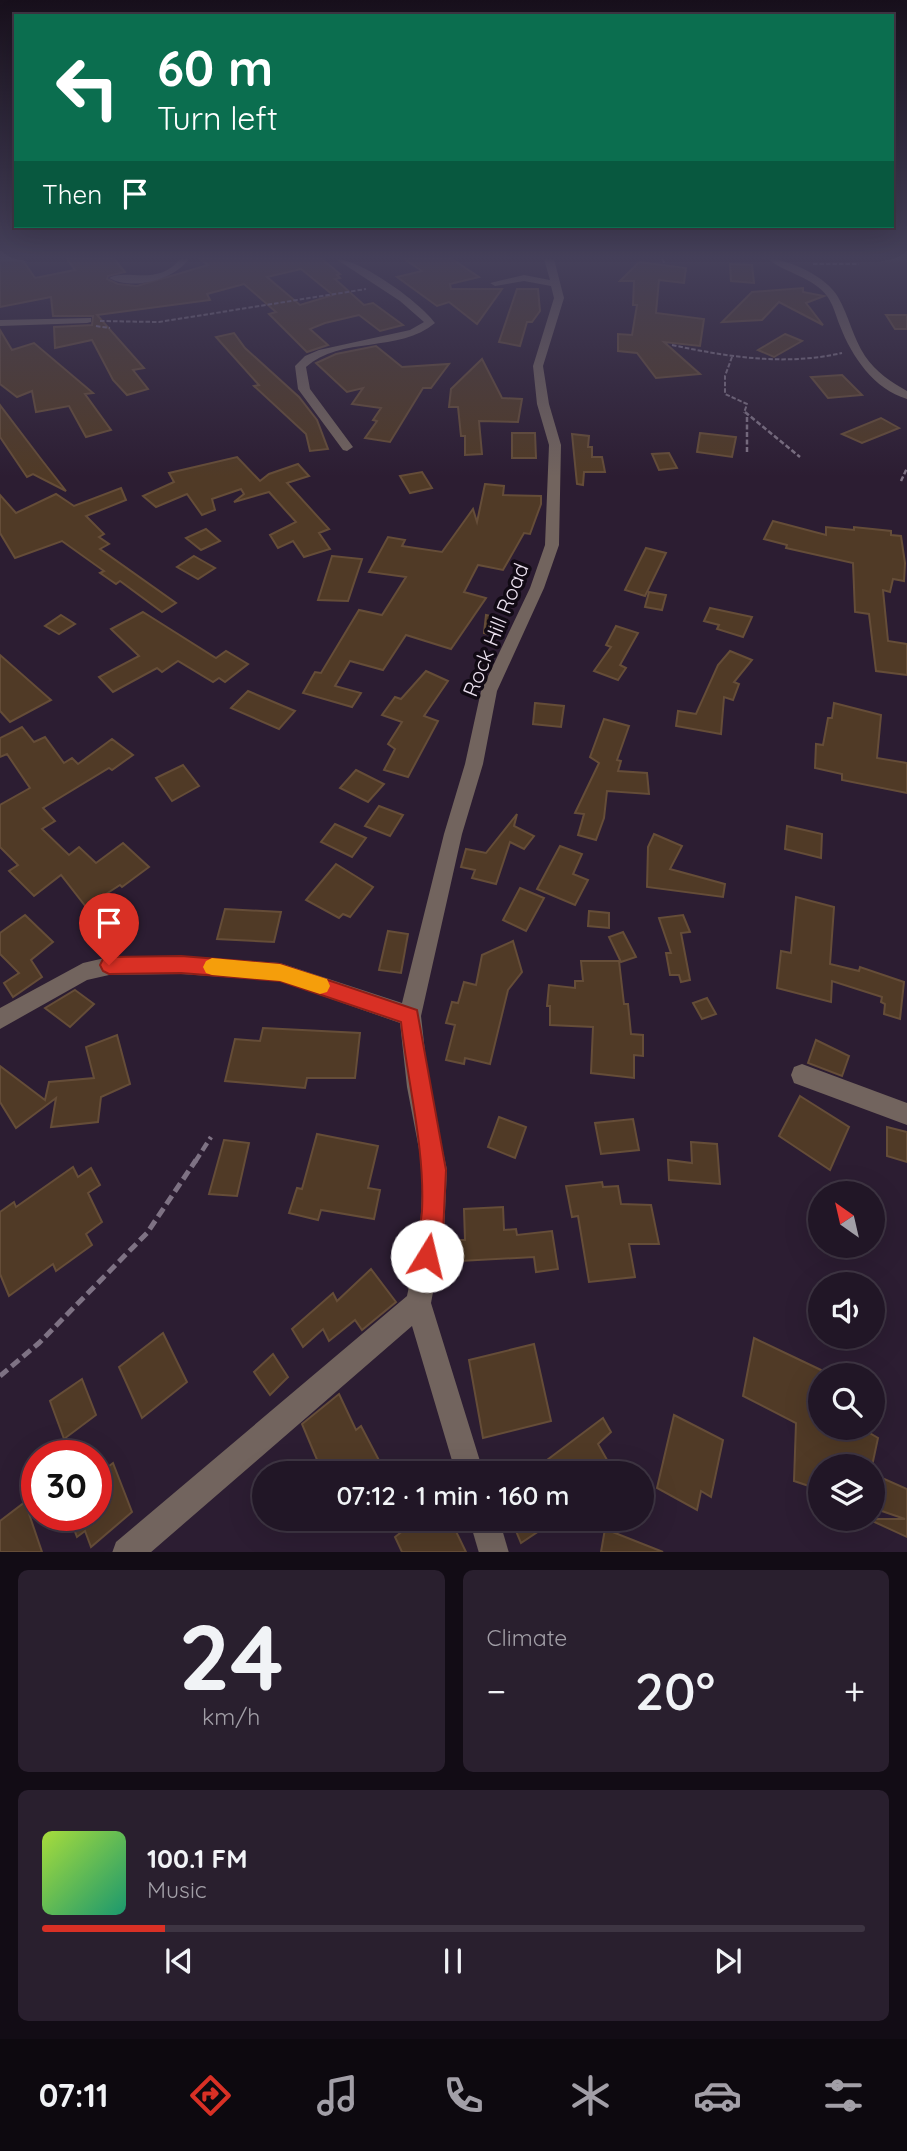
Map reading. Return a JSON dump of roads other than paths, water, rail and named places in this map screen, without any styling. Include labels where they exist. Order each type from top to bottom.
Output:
[{"type":"street","points":[[347,447],[304,389],[300,366],[323,352],[415,331]]},
{"type":"street","name":"Rock Hill Road","points":[[418,1303],[432,1233],[435,1170],[418,1087],[410,1016],[453,834],[474,764],[489,691],[537,588],[552,545],[555,445],[542,404],[538,366],[549,331]]},
{"type":"street","points":[[847,331],[854,350],[874,375],[907,396]]},
{"type":"street","points":[[0,1019],[83,972],[109,965],[181,965],[280,972],[410,1016]]},
{"type":"street","points":[[802,1075],[907,1114]]},
{"type":"street","points":[[127,1552],[418,1303],[466,1461]]},
{"type":"street","points":[[488,1531],[494,1552]]}]
